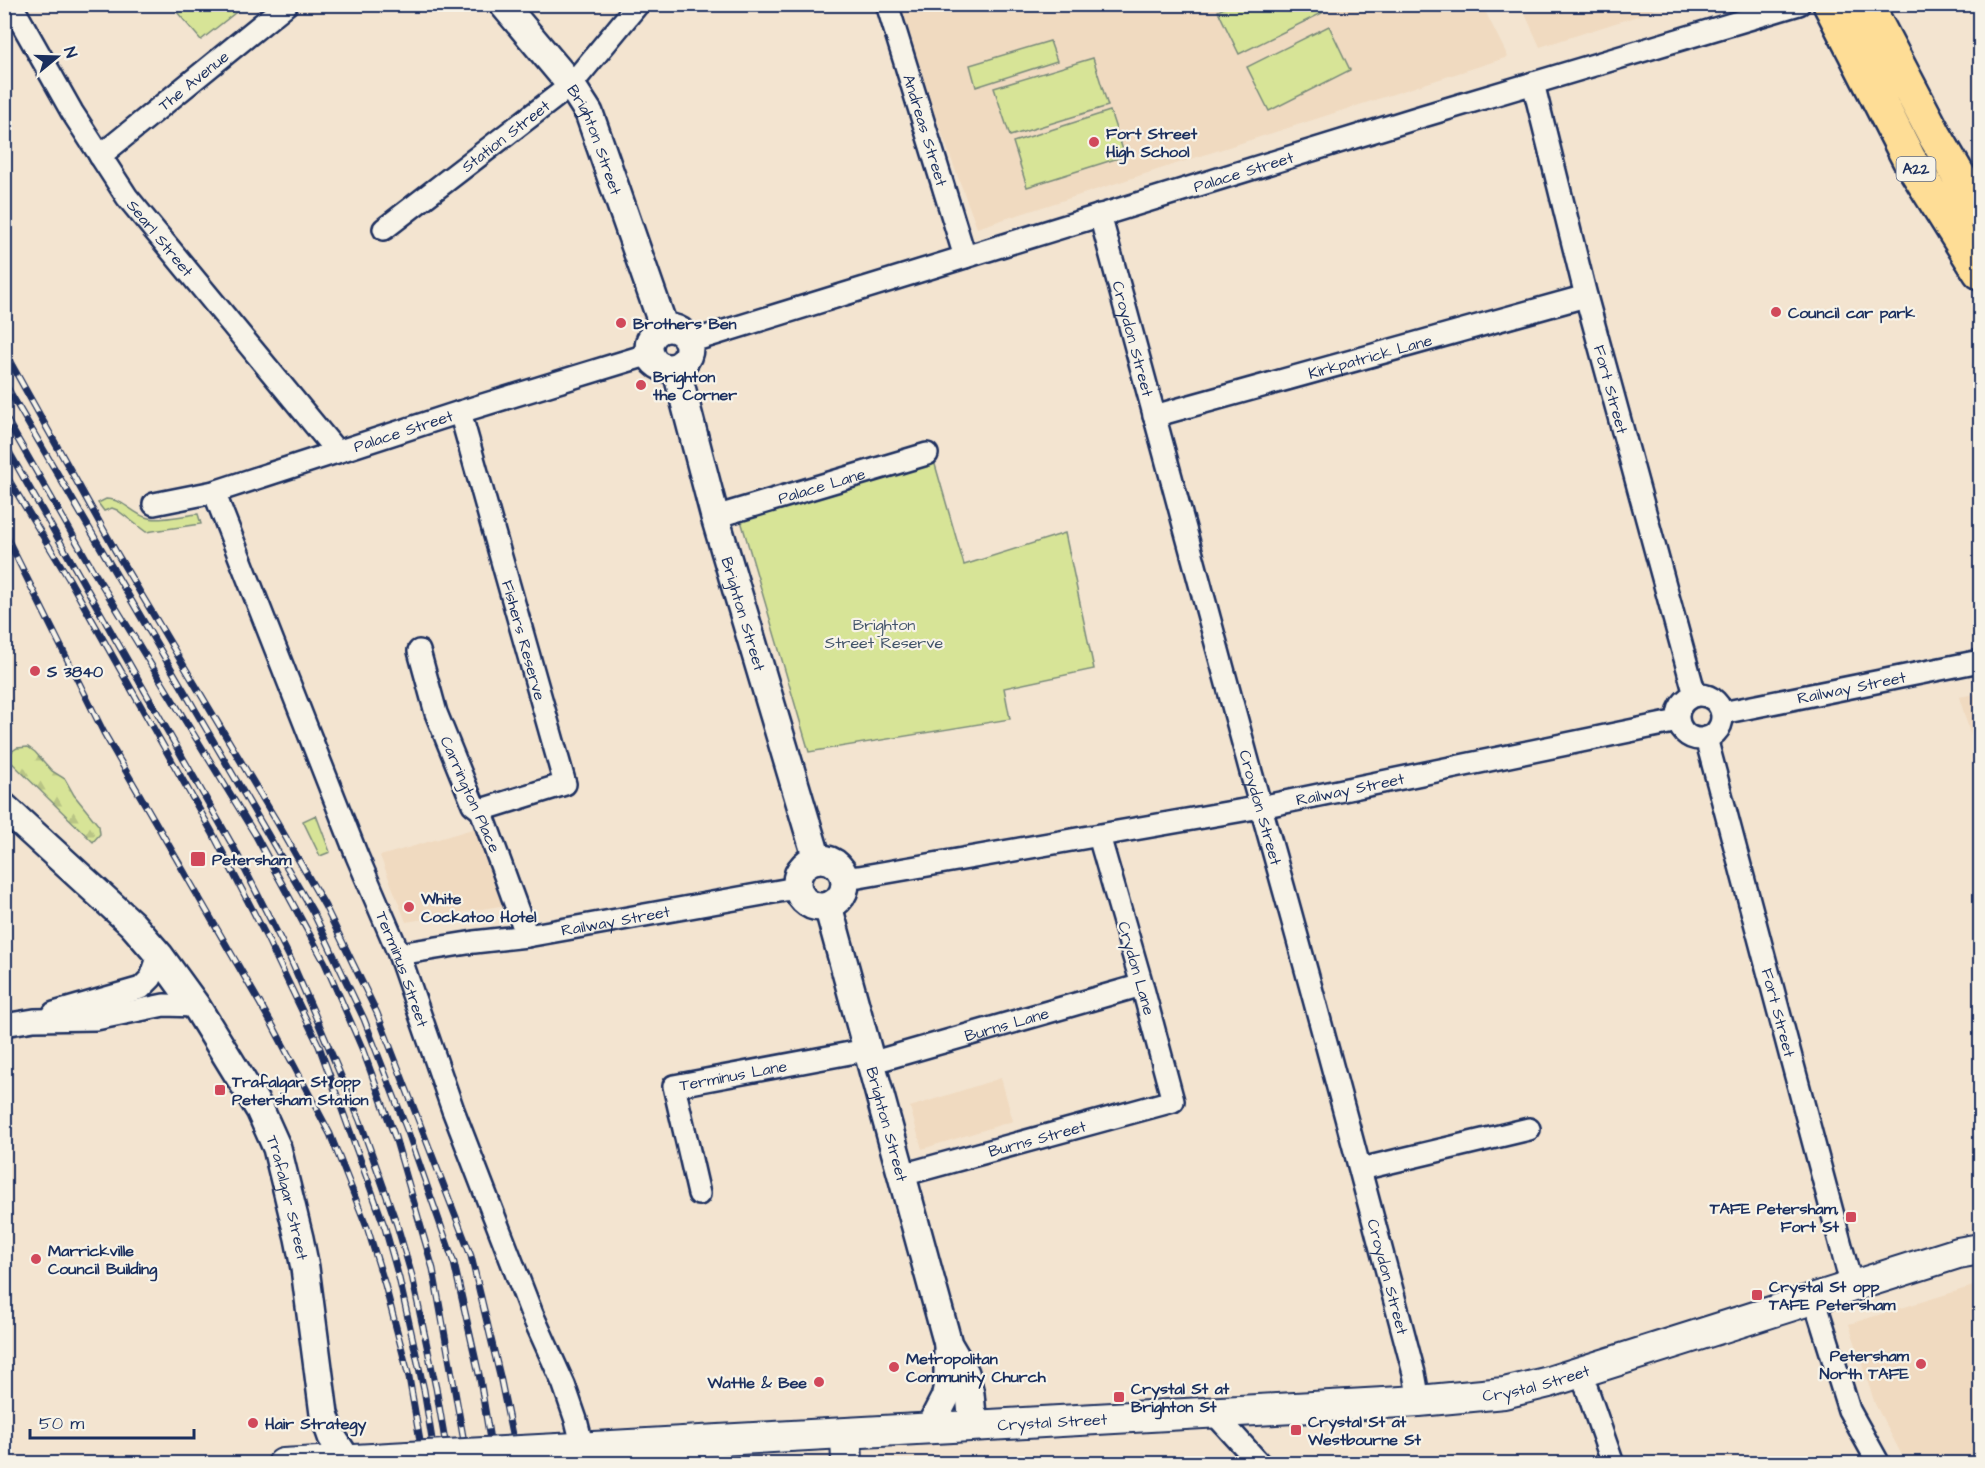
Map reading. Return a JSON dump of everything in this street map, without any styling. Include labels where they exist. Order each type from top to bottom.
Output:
[{"type":"highway","name":"A22","points":[[1830,4],[1910,159],[1980,272]]},
{"type":"highway","name":"A22","points":[[1866,4],[1935,136],[1980,212]]},
{"type":"main road","name":"Crystal Street","points":[[283,1464],[408,1457],[575,1454],[973,1426],[1419,1401],[1504,1393],[1581,1372],[1958,1253],[1980,1249]]},
{"type":"main road","points":[[846,1434],[847,1464]]},
{"type":"street","name":"Searl Street","points":[[11,4],[72,112],[127,197],[337,452]]},
{"type":"street","name":"The Avenue","points":[[100,156],[287,4]]},
{"type":"street","name":"Brighton Street","points":[[503,4],[571,85],[590,113],[664,328]]},
{"type":"street","name":"Station Street","points":[[384,229],[571,85],[638,4]]},
{"type":"street","name":"Andreas Street","points":[[887,4],[965,257]]},
{"type":"street","name":"Palace Street","points":[[689,342],[1533,83],[1799,4]]},
{"type":"street","name":"Fort Street","points":[[1533,83],[1586,296],[1695,695]]},
{"type":"street","name":"Croydon Street","points":[[1100,215],[1361,1169],[1414,1373],[1419,1401]]},
{"type":"street","name":"Kirkpatrick Lane","points":[[1154,416],[1586,296]]},
{"type":"street","points":[[664,328],[682,332],[689,342],[689,355],[686,361],[676,368],[669,369],[657,365],[650,354],[649,347],[654,335],[664,328]]},
{"type":"street","name":"Palace Street","points":[[154,504],[214,492],[460,412],[650,354]]},
{"type":"street","name":"Brighton Street","points":[[676,368],[715,517],[817,859]]},
{"type":"street","name":"Fishers Reserve","points":[[460,412],[565,784],[481,810]]},
{"type":"street","name":"Palace Lane","points":[[715,517],[927,454]]},
{"type":"street","name":"Terminus Street","points":[[214,492],[353,846],[399,954],[457,1121],[532,1314],[564,1385],[576,1420],[575,1454]]},
{"type":"street","name":"Carrington Place","points":[[419,651],[436,713],[473,804],[481,810],[527,936]]},
{"type":"street","name":"Railway Street","points":[[1722,713],[1980,661]]},
{"type":"street","points":[[1695,695],[1702,695],[1715,701],[1722,713],[1717,732],[1706,738],[1691,738],[1680,728],[1678,721],[1683,702],[1695,695]]},
{"type":"street","name":"Railway Street","points":[[845,878],[1261,807],[1678,721]]},
{"type":"street","name":"Fort Street","points":[[1706,738],[1852,1287]]},
{"type":"street","name":"Trafalgar Street","points":[[4,807],[132,924],[159,955],[196,1006],[260,1110],[277,1148],[305,1268],[324,1414],[332,1437],[348,1462]]},
{"type":"street","name":"Crydon Lane","points":[[1099,836],[1173,1101]]},
{"type":"street","points":[[824,858],[837,865],[845,878],[840,898],[821,908],[808,904],[796,888],[798,872],[809,861],[817,859],[824,858]]},
{"type":"street","name":"Railway Street","points":[[399,954],[527,936],[796,888]]},
{"type":"street","name":"Brighton Street","points":[[828,906],[948,1344],[965,1373],[970,1394],[973,1426]]},
{"type":"street","points":[[34,1020],[77,1005],[141,988],[151,978],[159,955]]},
{"type":"street","name":"Burns Lane","points":[[868,1056],[1142,985]]},
{"type":"street","points":[[4,1025],[34,1020],[96,1019],[164,1005],[196,1006]]},
{"type":"street","name":"Terminus Lane","points":[[699,1194],[674,1086],[868,1056]]},
{"type":"street","name":"Burns Street","points":[[902,1175],[1173,1101]]},
{"type":"street","points":[[1361,1169],[1529,1129]]},
{"type":"street","points":[[1814,1298],[1849,1410],[1879,1464]]},
{"type":"street","name":"Brighton Street","points":[[929,1429],[946,1392],[948,1344]]},
{"type":"street","points":[[1581,1372],[1613,1464]]},
{"type":"street","points":[[1213,1412],[1260,1464]]},
{"type":"shaded area","name":"Fort Street High School","points":[[894,5],[1482,5],[1508,57],[977,228]]},
{"type":"shaded area","points":[[1521,5],[1650,5],[1653,11],[1540,47]]},
{"type":"shaded area","points":[[1980,693],[1980,765],[1959,697]]},
{"type":"shaded area","points":[[476,828],[506,905],[406,922],[380,856]]},
{"type":"shaded area","points":[[1001,1078],[1013,1121],[922,1149],[910,1107]]},
{"type":"shaded area","name":"Petersham North TAFE","points":[[1980,1284],[1980,1463],[1906,1463],[1875,1404],[1849,1324]]},
{"type":"green space","points":[[171,5],[245,5],[201,40]]},
{"type":"green space","points":[[1230,5],[1318,5],[1322,13],[1239,54],[1218,11]]},
{"type":"green space","points":[[1329,26],[1350,70],[1269,111],[1247,67]]},
{"type":"green space","points":[[1050,41],[1057,61],[976,87],[970,65]]},
{"type":"green space","points":[[1093,58],[1108,106],[1010,136],[994,88]]},
{"type":"green space","points":[[1110,111],[1125,156],[1027,187],[1013,142]]},
{"type":"green space","name":"Brighton Street Reserve","points":[[934,461],[964,565],[1065,533],[1094,669],[1004,688],[1010,719],[809,752],[740,517]]},
{"type":"green space","points":[[106,499],[122,503],[140,515],[150,518],[164,519],[198,514],[201,524],[146,532],[117,510],[112,508],[104,511],[98,503]]},
{"type":"green space","points":[[28,747],[52,771],[65,779],[74,795],[99,826],[100,834],[93,842],[9,760],[8,754],[17,748]]},
{"type":"green space","points":[[316,815],[330,852],[320,856],[303,821]]},
{"type":"railway","points":[[4,351],[116,552],[325,906],[377,1013],[471,1256],[500,1376],[518,1464]]},
{"type":"railway","points":[[4,382],[313,912],[364,1019],[409,1135],[454,1263],[480,1379],[494,1464]]},
{"type":"railway","points":[[4,415],[91,567],[256,836],[325,963],[362,1048],[395,1137],[433,1269],[468,1464]]},
{"type":"railway","points":[[4,443],[234,848],[290,958],[315,1015],[360,1121],[397,1225],[412,1276],[436,1388],[449,1464]]},
{"type":"railway","points":[[4,472],[69,579],[212,832],[319,1046],[385,1228],[399,1278],[424,1390],[436,1464]]},
{"type":"railway","points":[[4,532],[104,733],[273,1026],[330,1134],[368,1230],[385,1285],[409,1377],[424,1464]]},
{"type":"place","name":"Fort Street High School","points":[[1094,142]]},
{"type":"place","name":"Council car park","points":[[1776,312]]},
{"type":"place","name":"Brothers Ben","points":[[621,323]]},
{"type":"place","name":"Brighton the Corner","points":[[641,385]]},
{"type":"place","name":"S 3840","points":[[35,671]]},
{"type":"place","name":"Petersham","points":[[198,859]]},
{"type":"place","name":"White Cockatoo Hotel","points":[[409,907]]},
{"type":"place","name":"Trafalgar St opp Petersham Station","points":[[220,1090]]},
{"type":"place","name":"TAFE Petersham, Fort St","points":[[1851,1217]]},
{"type":"place","name":"Marrickville Council Building","points":[[36,1259]]},
{"type":"place","name":"Crystal St opp TAFE Petersham","points":[[1757,1295]]},
{"type":"place","name":"Petersham North TAFE","points":[[1921,1364]]},
{"type":"place","name":"Metropolitan Community Church","points":[[894,1367]]},
{"type":"place","name":"Wattle & Bee","points":[[819,1382]]},
{"type":"place","name":"Crystal St at Brighton St","points":[[1119,1397]]},
{"type":"place","name":"Hair Strategy","points":[[253,1423]]},
{"type":"place","name":"Crystal St at Westbourne St","points":[[1296,1430]]}]
